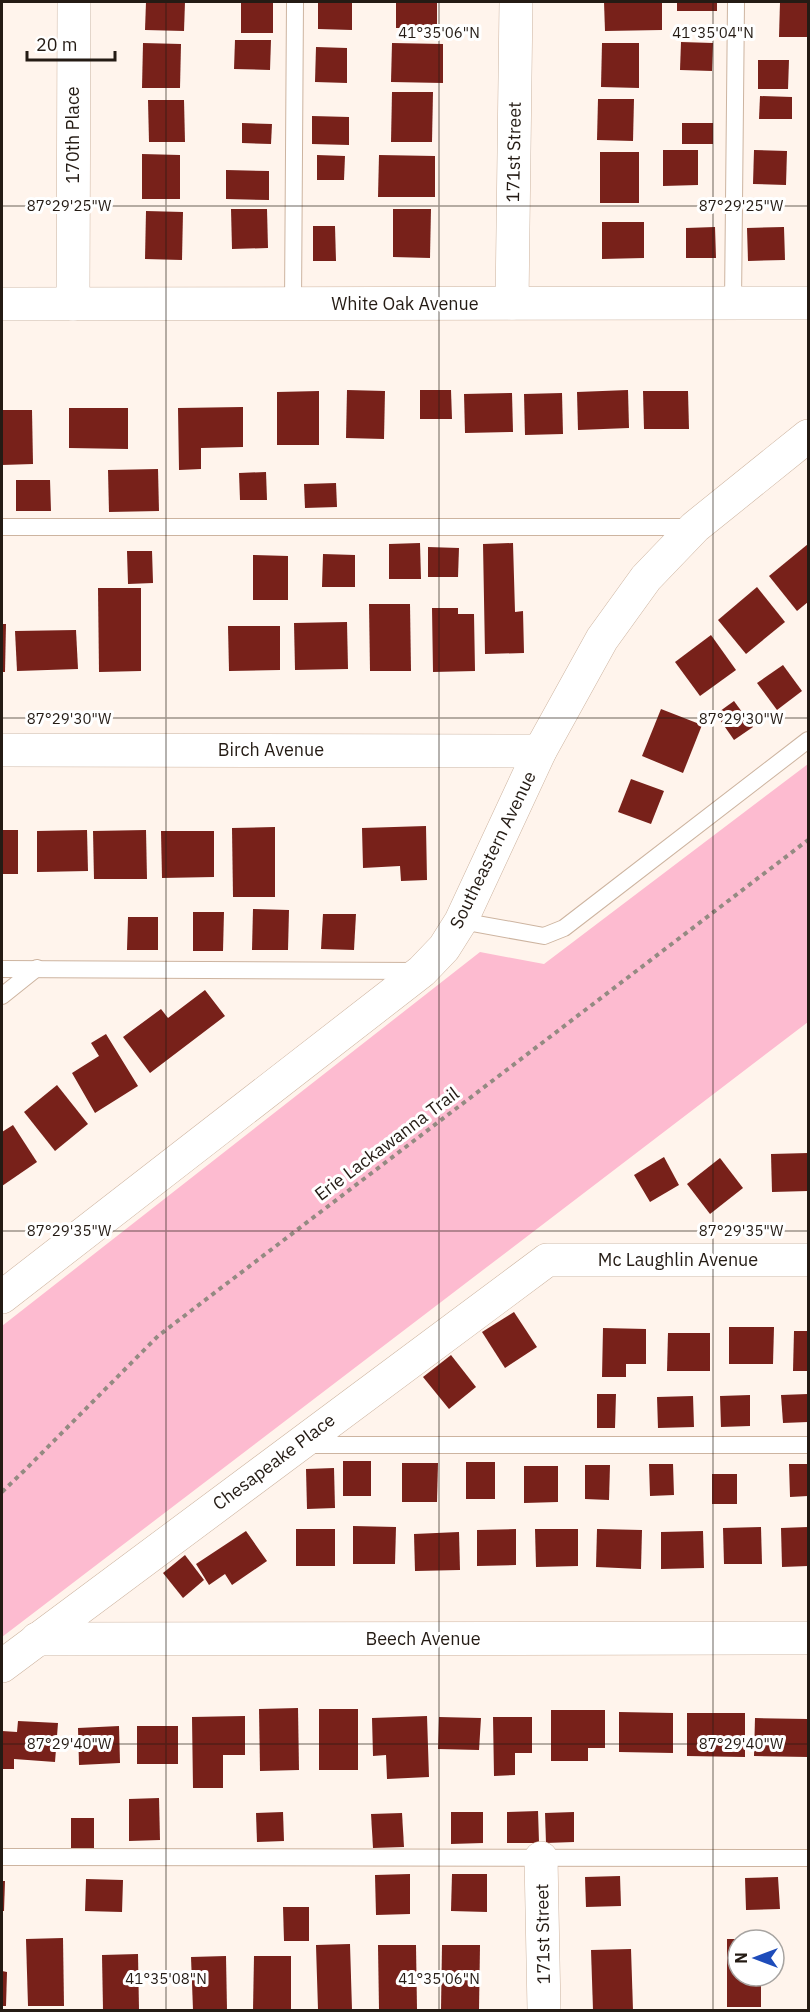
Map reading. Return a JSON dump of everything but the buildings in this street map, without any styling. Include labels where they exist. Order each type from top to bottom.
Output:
[{"type":"street","name":"170th Place","points":[[73,304],[74,2]]},
{"type":"street","name":"171st Street","points":[[512,303],[516,2]]},
{"type":"street","name":"White Oak Avenue","points":[[2,304],[808,303]]},
{"type":"street","name":"Southeastern Avenue","points":[[2,1297],[422,970],[444,948],[461,921],[540,751],[602,639],[646,578],[695,526],[808,436]]},
{"type":"street","name":"Birch Avenue","points":[[2,750],[540,751]]},
{"type":"street","name":"Mc Laughlin Avenue","points":[[547,1260],[808,1260]]},
{"type":"street","name":"Chesapeake Place","points":[[2,1666],[547,1260]]},
{"type":"street","name":"Beech Avenue","points":[[37,1639],[808,1638]]},
{"type":"street","name":"171st Street","points":[[541,1858],[544,2010]]},
{"type":"lane","points":[[293,304],[295,2]]},
{"type":"lane","points":[[733,303],[736,2]]},
{"type":"lane","points":[[2,527],[695,526]]},
{"type":"lane","points":[[461,921],[544,936],[564,928],[808,740]]},
{"type":"lane","points":[[2,996],[37,968]]},
{"type":"lane","points":[[2,969],[422,970]]},
{"type":"lane","points":[[296,1445],[808,1446]]},
{"type":"lane","points":[[2,1857],[808,1858]]},
{"type":"path","name":"Erie Lackawanna Trail","points":[[2,1492],[158,1336],[808,840]]},
{"type":"shaded area","points":[[808,764],[808,1022],[2,1637],[2,1326],[480,952],[544,964]]}]
